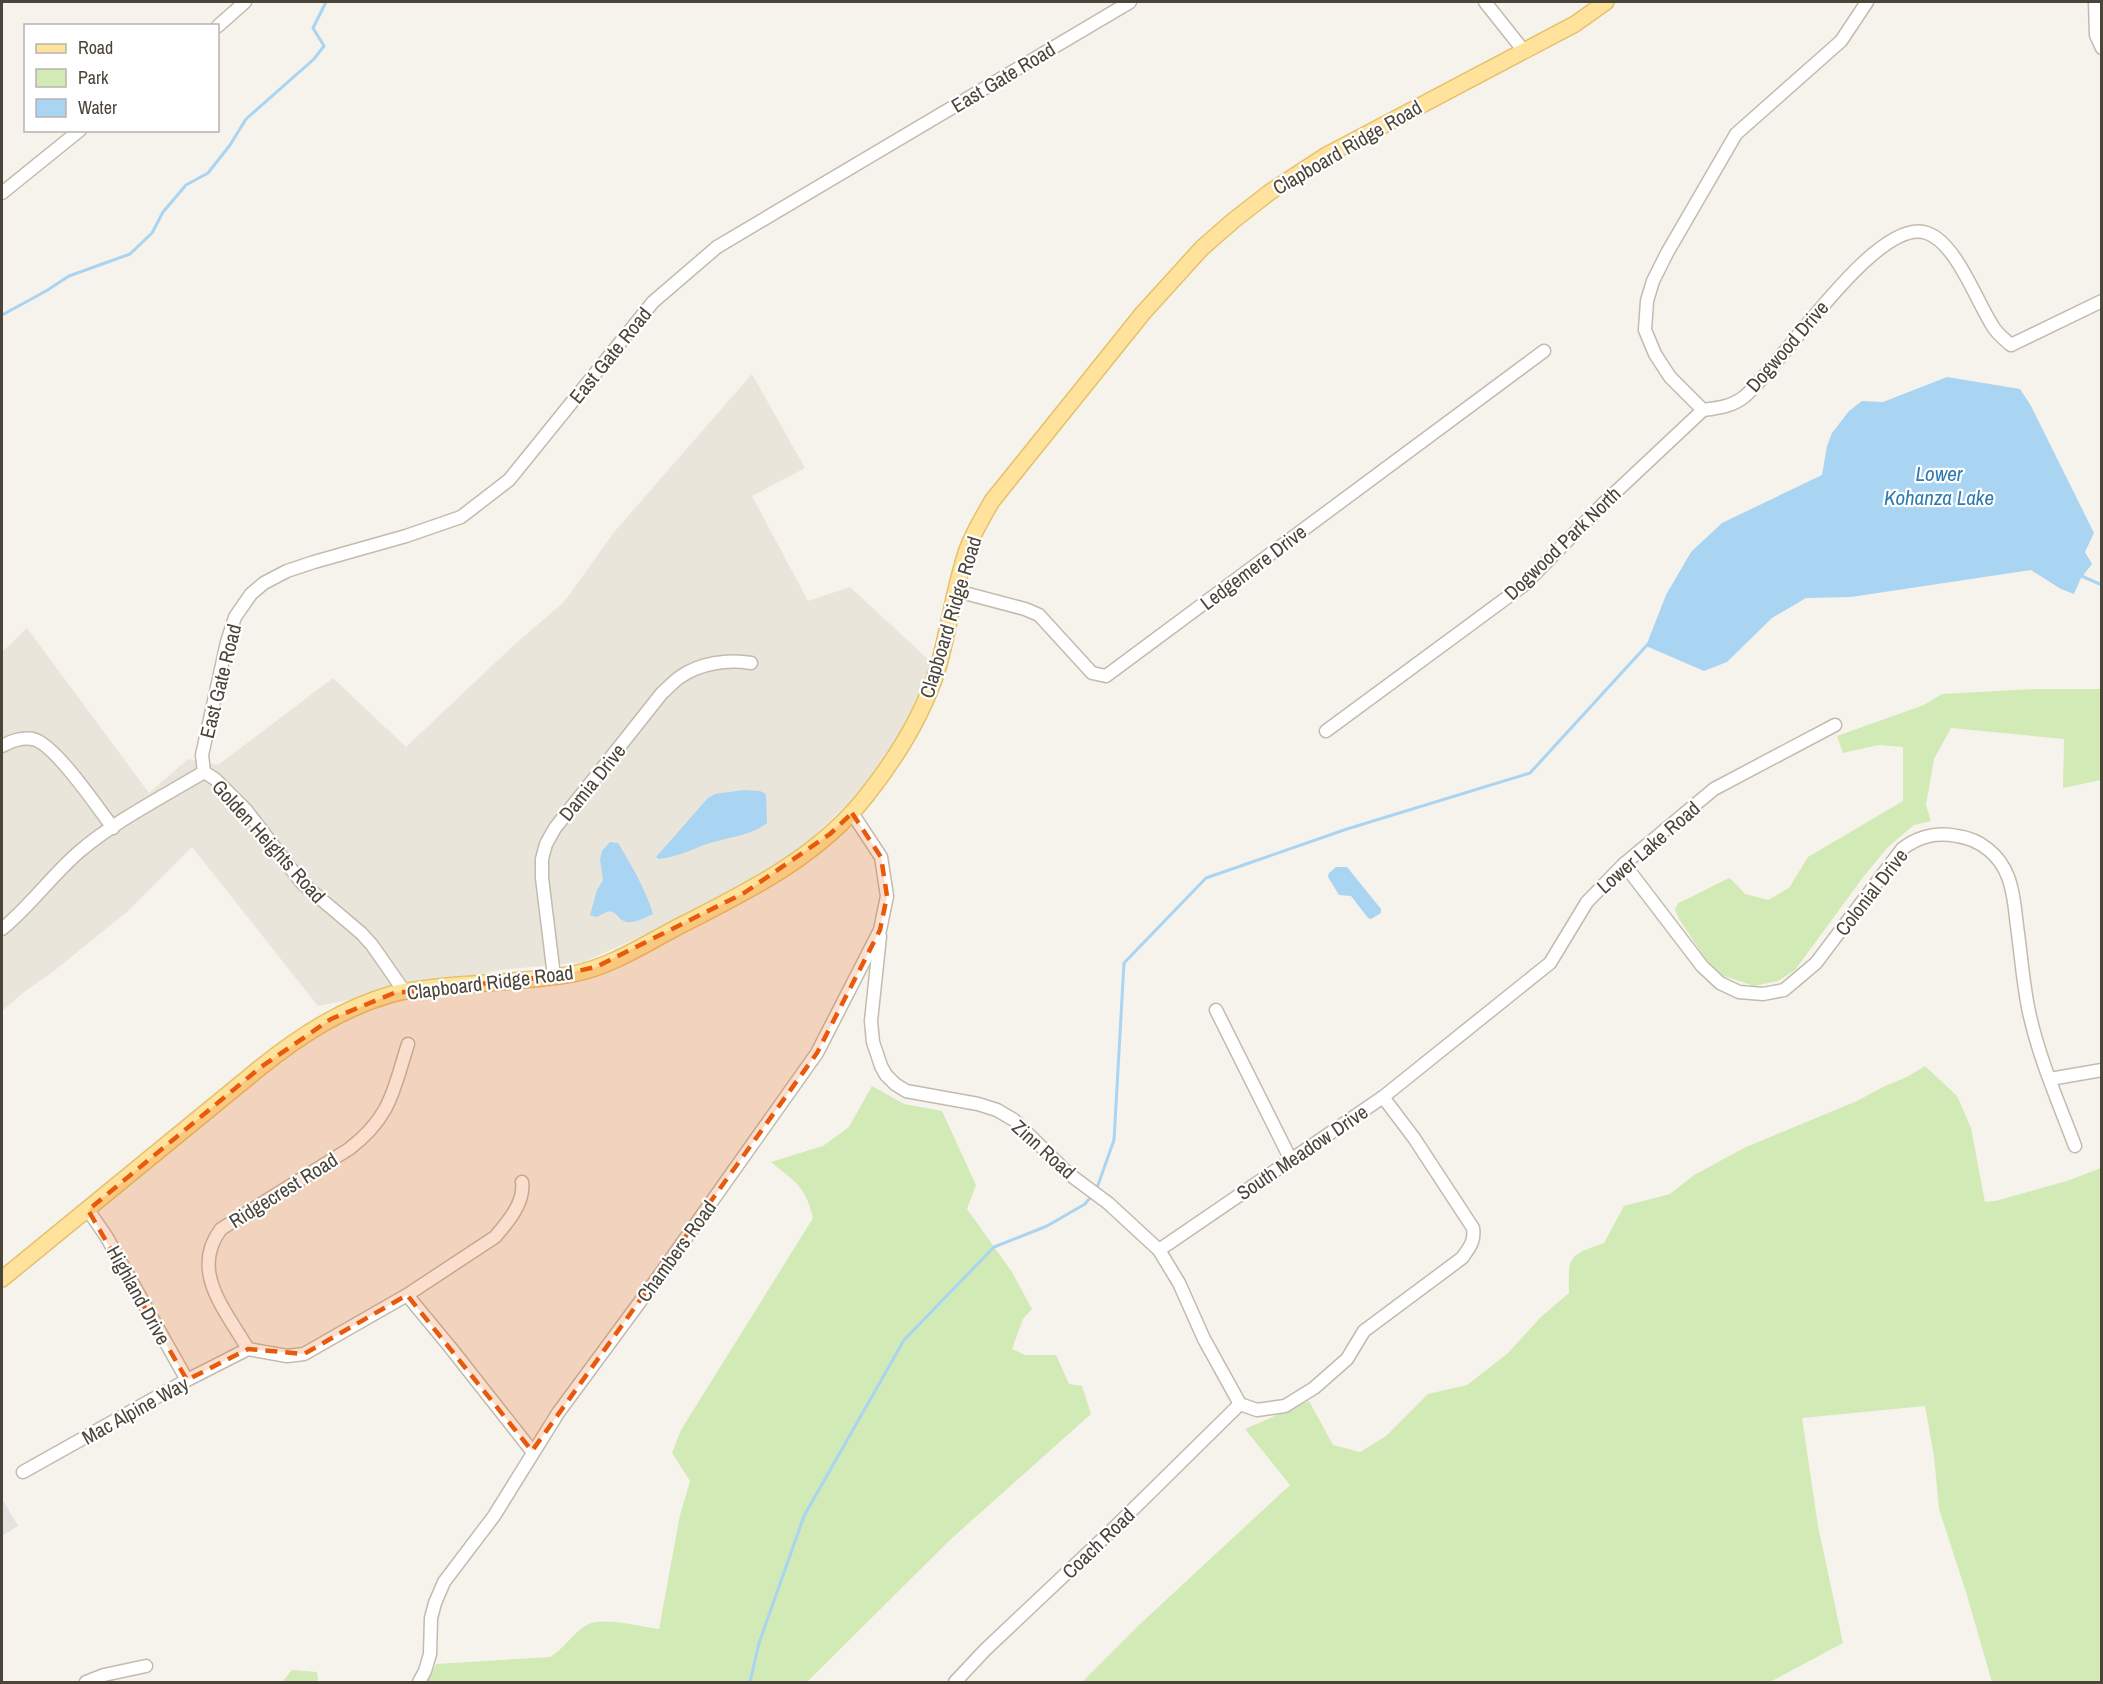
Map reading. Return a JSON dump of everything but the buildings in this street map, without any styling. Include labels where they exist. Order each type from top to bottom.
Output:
[{"type":"main road","name":"Clapboard Ridge Road","points":[[2,1279],[261,1067],[300,1037],[331,1019],[362,1004],[404,992],[575,973],[624,955],[744,893],[806,854],[852,813],[891,763],[911,731],[938,668],[967,551],[975,531],[1005,483],[1143,313],[1202,248],[1261,199],[1296,174],[1417,106],[1575,24],[1606,2]]},
{"type":"street","points":[[219,25],[245,2]]},
{"type":"street","name":"East Gate Road","points":[[204,772],[202,755],[226,642],[235,617],[251,594],[264,583],[286,571],[406,536],[461,517],[509,480],[653,302],[717,247],[1130,2]]},
{"type":"street","points":[[1485,2],[1524,51]]},
{"type":"street","points":[[1703,410],[1670,378],[1655,354],[1645,330],[1647,301],[1653,281],[1736,134],[1841,41],[1867,2]]},
{"type":"street","points":[[2095,2],[2096,35],[2102,48]]},
{"type":"street","points":[[2,193],[78,132]]},
{"type":"street","name":"Dogwood Drive","points":[[1703,410],[1720,408],[1745,396],[1831,296],[1879,249],[1905,233],[1927,233],[1950,250],[1993,328],[2011,345],[2102,301]]},
{"type":"street","name":"Ledgemere Drive","points":[[957,591],[1025,609],[1039,615],[1092,673],[1106,676],[1544,351]]},
{"type":"street","name":"Dogwood Park North","points":[[1326,731],[1524,585],[1604,503],[1703,410]]},
{"type":"street","name":"Damia Drive","points":[[554,976],[542,878],[542,859],[546,844],[555,828],[662,693],[680,677],[700,667],[732,660],[751,663]]},
{"type":"street","name":"Lower Lake Road","points":[[1383,1097],[1550,963],[1587,902],[1624,864],[1714,789],[1834,725]]},
{"type":"street","points":[[2,746],[18,739],[34,740],[48,749],[70,772],[113,828]]},
{"type":"street","points":[[2,928],[23,911],[80,851],[204,772]]},
{"type":"street","name":"Golden Heights Road","points":[[204,772],[215,779],[246,810],[302,883],[366,939],[404,992]]},
{"type":"street","name":"Chambers Road","points":[[419,1683],[430,1654],[431,1618],[444,1582],[494,1516],[532,1451],[558,1413],[659,1276],[817,1053],[880,930],[887,896],[881,857],[852,813]]},
{"type":"street","name":"Colonial Drive","points":[[1624,864],[1702,966],[1720,983],[1739,992],[1763,994],[1784,990],[1816,963],[1902,849],[1914,840],[1940,834],[1960,836],[1982,844],[1991,850],[2008,876],[2015,908],[2029,1010],[2039,1053],[2075,1146]]},
{"type":"street","name":"Zinn Road","points":[[880,930],[871,1021],[873,1042],[886,1075],[906,1091],[978,1104],[997,1110],[1014,1120],[1069,1174],[1108,1203],[1159,1250],[1179,1283],[1204,1339],[1240,1404]]},
{"type":"street","points":[[1216,1010],[1291,1160]]},
{"type":"street","name":"Ridgecrest Road","points":[[248,1349],[219,1301],[211,1282],[207,1263],[211,1244],[221,1229],[349,1149],[367,1135],[389,1103],[408,1044]]},
{"type":"street","points":[[2050,1079],[2102,1070]]},
{"type":"street","name":"South Meadow Drive","points":[[1159,1250],[1383,1097],[1414,1138],[1473,1228],[1474,1237],[1471,1246],[1462,1258],[1364,1331],[1347,1359],[1314,1388],[1285,1406],[1257,1410],[1240,1404]]},
{"type":"street","points":[[248,1349],[287,1356],[304,1354],[407,1295],[495,1237],[520,1200],[523,1191],[522,1182]]},
{"type":"street","name":"Highland Drive","points":[[88,1210],[106,1236],[187,1380]]},
{"type":"street","points":[[407,1295],[532,1451]]},
{"type":"street","name":"Mac Alpine Way","points":[[23,1472],[187,1380],[248,1349]]},
{"type":"street","name":"Coach Road","points":[[956,1682],[986,1650],[1240,1404]]},
{"type":"street","points":[[86,1683],[104,1675],[146,1666]]},
{"type":"highlighted area","points":[[852,813],[881,857],[887,896],[880,930],[817,1053],[532,1451],[407,1295],[304,1354],[248,1349],[187,1380],[88,1210],[261,1067],[331,1019],[394,993],[554,976],[596,967],[744,893],[830,834]]},
{"type":"shaded area","points":[[752,374],[805,468],[752,496],[808,601],[850,587],[931,662],[909,719],[860,792],[796,853],[693,913],[584,962],[501,970],[318,1006],[192,847],[128,911],[2,1011],[2,652],[27,628],[149,793],[188,759],[218,765],[333,678],[406,747],[514,645],[564,602],[615,531]]},
{"type":"shaded area","points":[[2,1498],[18,1526],[2,1536]]},
{"type":"green space","points":[[2034,689],[2101,689],[2101,780],[2063,788],[2064,739],[1951,728],[1934,759],[1926,805],[1931,821],[1914,825],[1888,847],[1795,970],[1778,981],[1754,986],[1724,976],[1705,958],[1679,919],[1675,910],[1678,903],[1730,878],[1745,894],[1768,900],[1789,888],[1808,857],[1903,801],[1903,747],[1879,745],[1843,753],[1837,736],[1924,705],[1942,694]]},
{"type":"green space","points":[[1925,1066],[1957,1096],[1971,1128],[1985,1202],[2067,1181],[2101,1168],[2101,1682],[1992,1682],[1939,1509],[1934,1456],[1925,1406],[1802,1418],[1818,1526],[1843,1643],[1770,1682],[1082,1682],[1139,1625],[1290,1485],[1245,1429],[1309,1401],[1333,1445],[1360,1452],[1386,1436],[1428,1394],[1467,1385],[1507,1354],[1541,1317],[1569,1293],[1569,1271],[1573,1258],[1577,1254],[1604,1243],[1624,1206],[1670,1194],[1694,1175],[1746,1147],[1857,1101]]},
{"type":"green space","points":[[872,1086],[904,1104],[942,1111],[976,1185],[967,1209],[1012,1272],[1032,1309],[1023,1319],[1012,1349],[1025,1355],[1056,1355],[1069,1384],[1082,1386],[1091,1414],[951,1539],[807,1682],[427,1682],[436,1664],[550,1657],[580,1630],[592,1623],[610,1622],[659,1629],[680,1515],[690,1481],[672,1453],[681,1430],[813,1218],[803,1191],[771,1162],[823,1146],[849,1127]]},
{"type":"green space","points":[[292,1670],[317,1672],[318,1679],[316,1682],[282,1682]]},
{"type":"water","name":"Lower Kohanza Lake","points":[[1947,377],[2020,389],[2031,406],[2094,533],[2085,552],[2092,564],[2081,578],[2074,594],[2061,589],[2031,570],[1851,597],[1806,598],[1772,618],[1727,662],[1704,671],[1646,646],[1666,595],[1691,552],[1722,523],[1822,475],[1827,446],[1832,433],[1849,411],[1862,401],[1883,402]]},
{"type":"water","points":[[744,790],[760,791],[766,794],[767,823],[753,831],[712,842],[677,855],[659,859],[656,857],[708,798],[715,794]]},
{"type":"water","points":[[610,842],[618,843],[642,886],[653,914],[630,922],[609,911],[597,917],[590,915],[597,890],[603,880],[600,859],[602,851]]},
{"type":"water","points":[[1336,867],[1347,867],[1381,909],[1381,913],[1371,919],[1368,918],[1351,896],[1339,895],[1328,877]]},
{"type":"waterway","points":[[2,315],[69,276],[130,254],[152,233],[163,212],[186,185],[208,173],[230,145],[246,119],[314,59],[324,46],[313,28],[326,2]]},
{"type":"waterway","points":[[2079,575],[2102,585]]},
{"type":"waterway","points":[[1098,1185],[1114,1140],[1124,963],[1206,878],[1347,829],[1530,773],[1648,644]]},
{"type":"waterway","points":[[750,1682],[759,1643],[804,1516],[904,1340],[994,1247],[1047,1226],[1085,1204],[1089,1199]]}]
